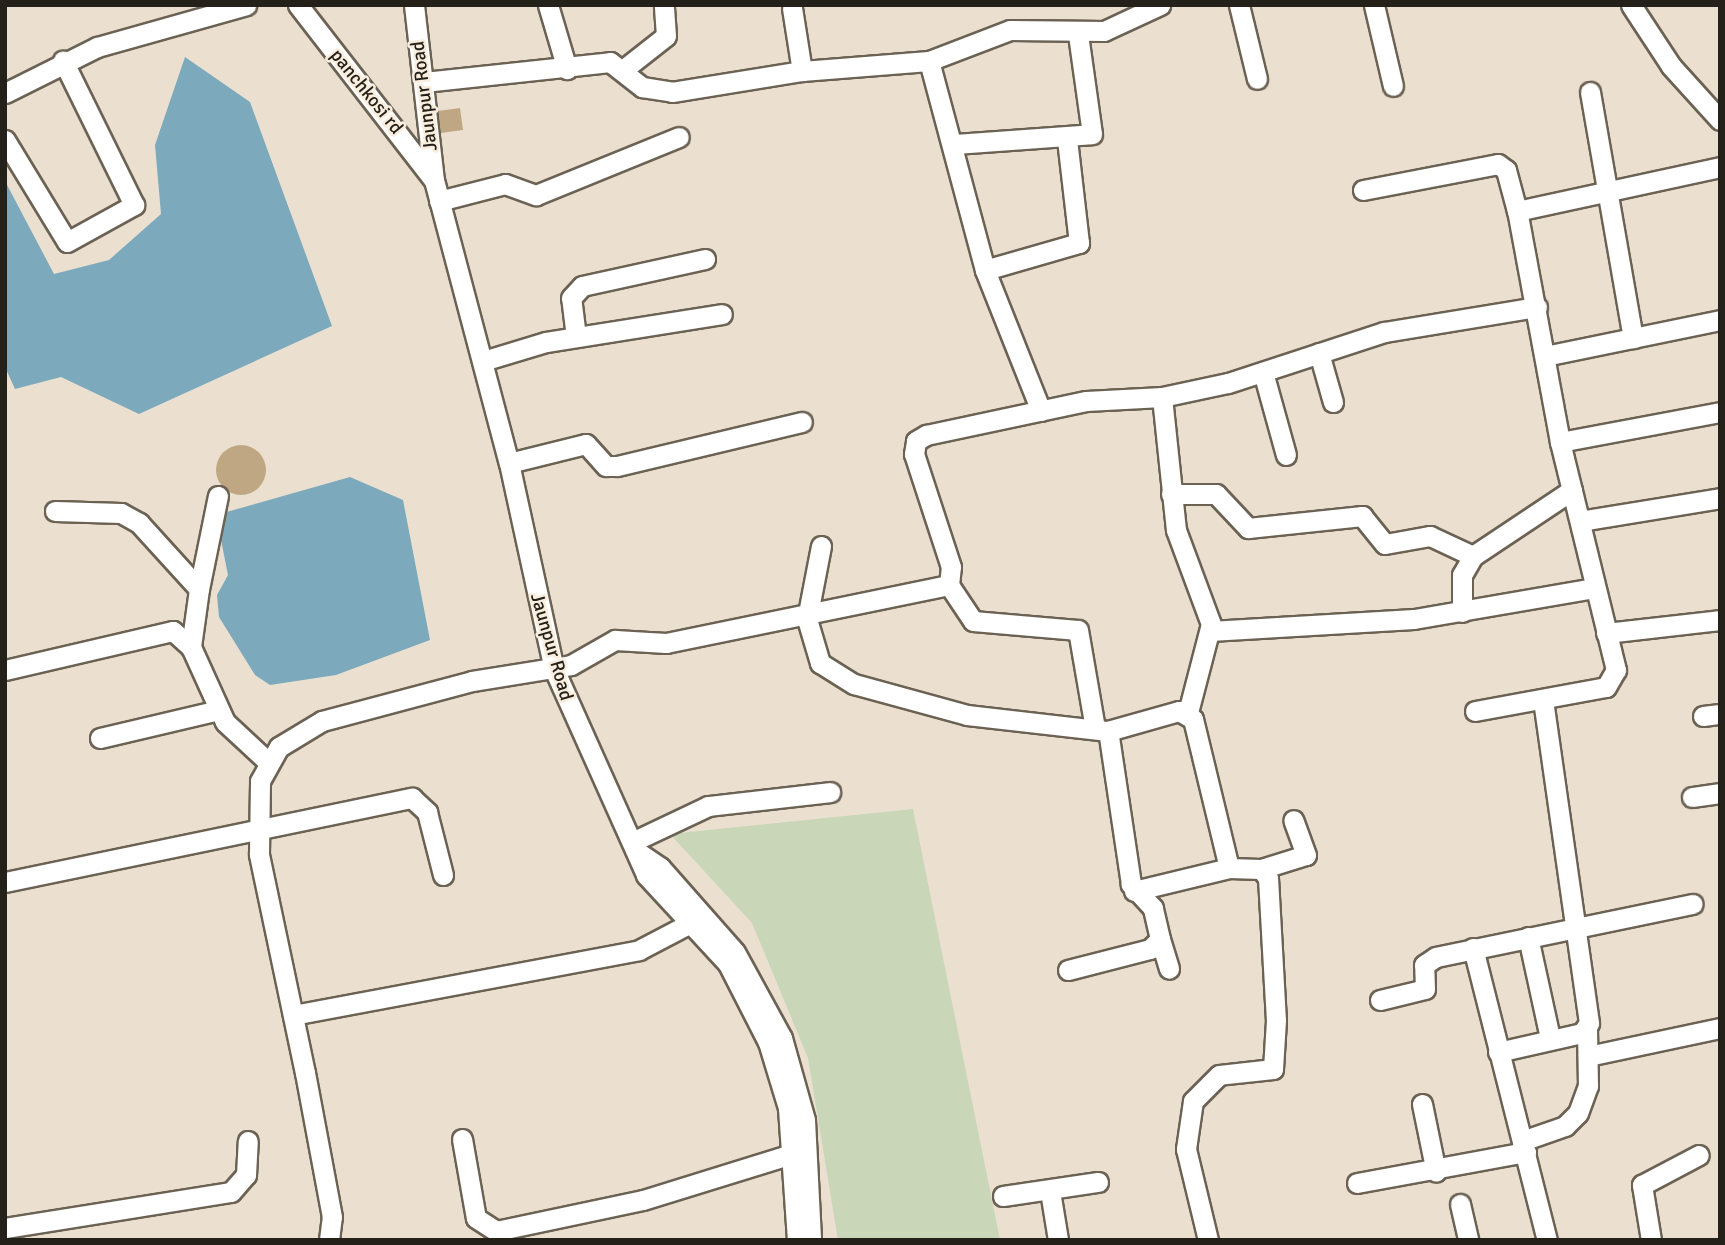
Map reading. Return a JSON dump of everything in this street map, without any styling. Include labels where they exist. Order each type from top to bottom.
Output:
[{"type":"street","points":[[5,93],[63,61],[246,5]]},
{"type":"street","name":"panchkosi rd","points":[[298,5],[434,180]]},
{"type":"street","name":"Jaunpur Road","points":[[414,5],[434,180],[509,463],[554,669],[650,881],[698,920],[739,981],[768,1042],[788,1108],[797,1240]]},
{"type":"street","points":[[548,5],[567,69]]},
{"type":"street","points":[[624,69],[666,36],[664,5]]},
{"type":"street","points":[[424,82],[567,69],[610,62],[624,69],[642,87],[672,92],[802,71],[929,61],[991,34],[1077,34],[1128,24],[1160,5]]},
{"type":"street","points":[[1239,5],[1257,79]]},
{"type":"street","points":[[1374,5],[1393,86]]},
{"type":"street","points":[[1631,5],[1671,66],[1720,120]]},
{"type":"street","points":[[792,8],[802,71]]},
{"type":"street","points":[[954,144],[1067,139],[1093,130],[1077,34]]},
{"type":"street","points":[[5,140],[67,242],[134,205],[63,61]]},
{"type":"street","points":[[929,61],[954,144],[985,270],[1041,411]]},
{"type":"street","points":[[1590,93],[1633,338]]},
{"type":"street","points":[[439,201],[505,184],[536,195],[679,136]]},
{"type":"street","points":[[985,270],[1079,243],[1067,139]]},
{"type":"street","points":[[1363,190],[1498,164],[1506,170],[1517,211],[1560,442],[1593,588],[1606,633],[1614,681],[1543,700],[1475,711]]},
{"type":"street","points":[[1517,211],[1720,167]]},
{"type":"street","points":[[576,337],[571,298],[582,286],[705,259]]},
{"type":"street","points":[[1169,969],[1153,908],[1135,891],[1078,630],[973,621],[949,585],[951,567],[918,473],[916,441],[1099,399],[1162,397],[1263,372],[1384,332],[1536,307]]},
{"type":"street","points":[[483,361],[576,337],[722,314]]},
{"type":"street","points":[[1545,356],[1720,320]]},
{"type":"street","points":[[1319,353],[1334,402]]},
{"type":"street","points":[[1263,372],[1286,455]]},
{"type":"street","points":[[1162,397],[1178,537],[1210,631],[1188,712],[1198,731],[1229,869]]},
{"type":"street","points":[[1560,442],[1720,412]]},
{"type":"street","points":[[509,463],[586,444],[606,466],[617,466],[802,422]]},
{"type":"street","points":[[1462,612],[1462,575],[1473,556],[1572,490]]},
{"type":"street","points":[[1171,494],[1216,494],[1248,528],[1362,516],[1385,544],[1430,536],[1473,556]]},
{"type":"street","points":[[191,647],[199,589],[219,496]]},
{"type":"street","points":[[1580,522],[1720,498]]},
{"type":"street","points":[[55,510],[130,516],[199,589]]},
{"type":"street","points":[[821,546],[807,619],[820,663],[880,694],[967,715],[1101,729],[1188,712]]},
{"type":"street","points":[[329,1240],[332,1217],[259,828],[260,781],[268,762],[322,721],[472,681],[554,669],[615,640],[666,643],[807,619],[949,585]]},
{"type":"street","points":[[1210,631],[1462,612],[1593,588]]},
{"type":"street","points":[[1606,633],[1720,620]]},
{"type":"street","points":[[5,670],[156,632],[173,631],[191,647],[218,710],[242,743],[268,762]]},
{"type":"street","points":[[1357,1183],[1436,1172],[1524,1147],[1565,1126],[1578,1113],[1588,1056],[1587,1030],[1577,926],[1543,700]]},
{"type":"street","points":[[100,738],[218,710]]},
{"type":"street","points":[[634,847],[708,806],[830,792]]},
{"type":"street","points":[[1692,797],[1720,793]]},
{"type":"street","points":[[5,882],[412,798],[427,812],[443,875]]},
{"type":"street","points":[[1135,891],[1229,869],[1261,869],[1306,855],[1293,820]]},
{"type":"street","points":[[1208,1240],[1186,1149],[1193,1101],[1219,1075],[1273,1069],[1270,888],[1261,869]]},
{"type":"street","points":[[1380,1000],[1424,989],[1426,961],[1473,948],[1693,904]]},
{"type":"street","points":[[293,1016],[639,950],[698,920],[746,967],[795,1076],[805,1120],[811,1240]]},
{"type":"street","points":[[1528,937],[1550,1038]]},
{"type":"street","points":[[1068,971],[1150,949],[1160,939]]},
{"type":"street","points":[[1473,948],[1546,1240]]},
{"type":"street","points":[[1588,1056],[1720,1028]]},
{"type":"street","points":[[1498,1052],[1587,1030]]},
{"type":"street","points":[[1422,1104],[1436,1172]]},
{"type":"street","points":[[462,1139],[476,1218],[496,1231],[643,1200],[792,1154]]},
{"type":"street","points":[[5,1228],[231,1192],[246,1175],[248,1141]]},
{"type":"street","points":[[1651,1240],[1642,1185],[1699,1155]]},
{"type":"street","points":[[1003,1196],[1098,1182]]},
{"type":"street","points":[[1050,1191],[1058,1240]]},
{"type":"street","points":[[1460,1204],[1468,1240]]},
{"type":"green space","points":[[913,809],[1000,1240],[838,1240],[808,1058],[752,923],[670,834]]},
{"type":"water","points":[[185,57],[250,102],[332,326],[139,414],[61,377],[15,389],[5,367],[5,181],[54,274],[109,260],[161,214],[155,145]]},
{"type":"water","points":[[350,477],[403,500],[430,640],[336,675],[270,685],[255,675],[219,617],[217,595],[228,575],[216,515]]},
{"type":"building","points":[[460,108],[463,130],[441,133],[438,111]]},
{"type":"building","points":[[241,445],[258,453],[266,470],[258,487],[241,495],[224,487],[216,470],[224,453]]}]
